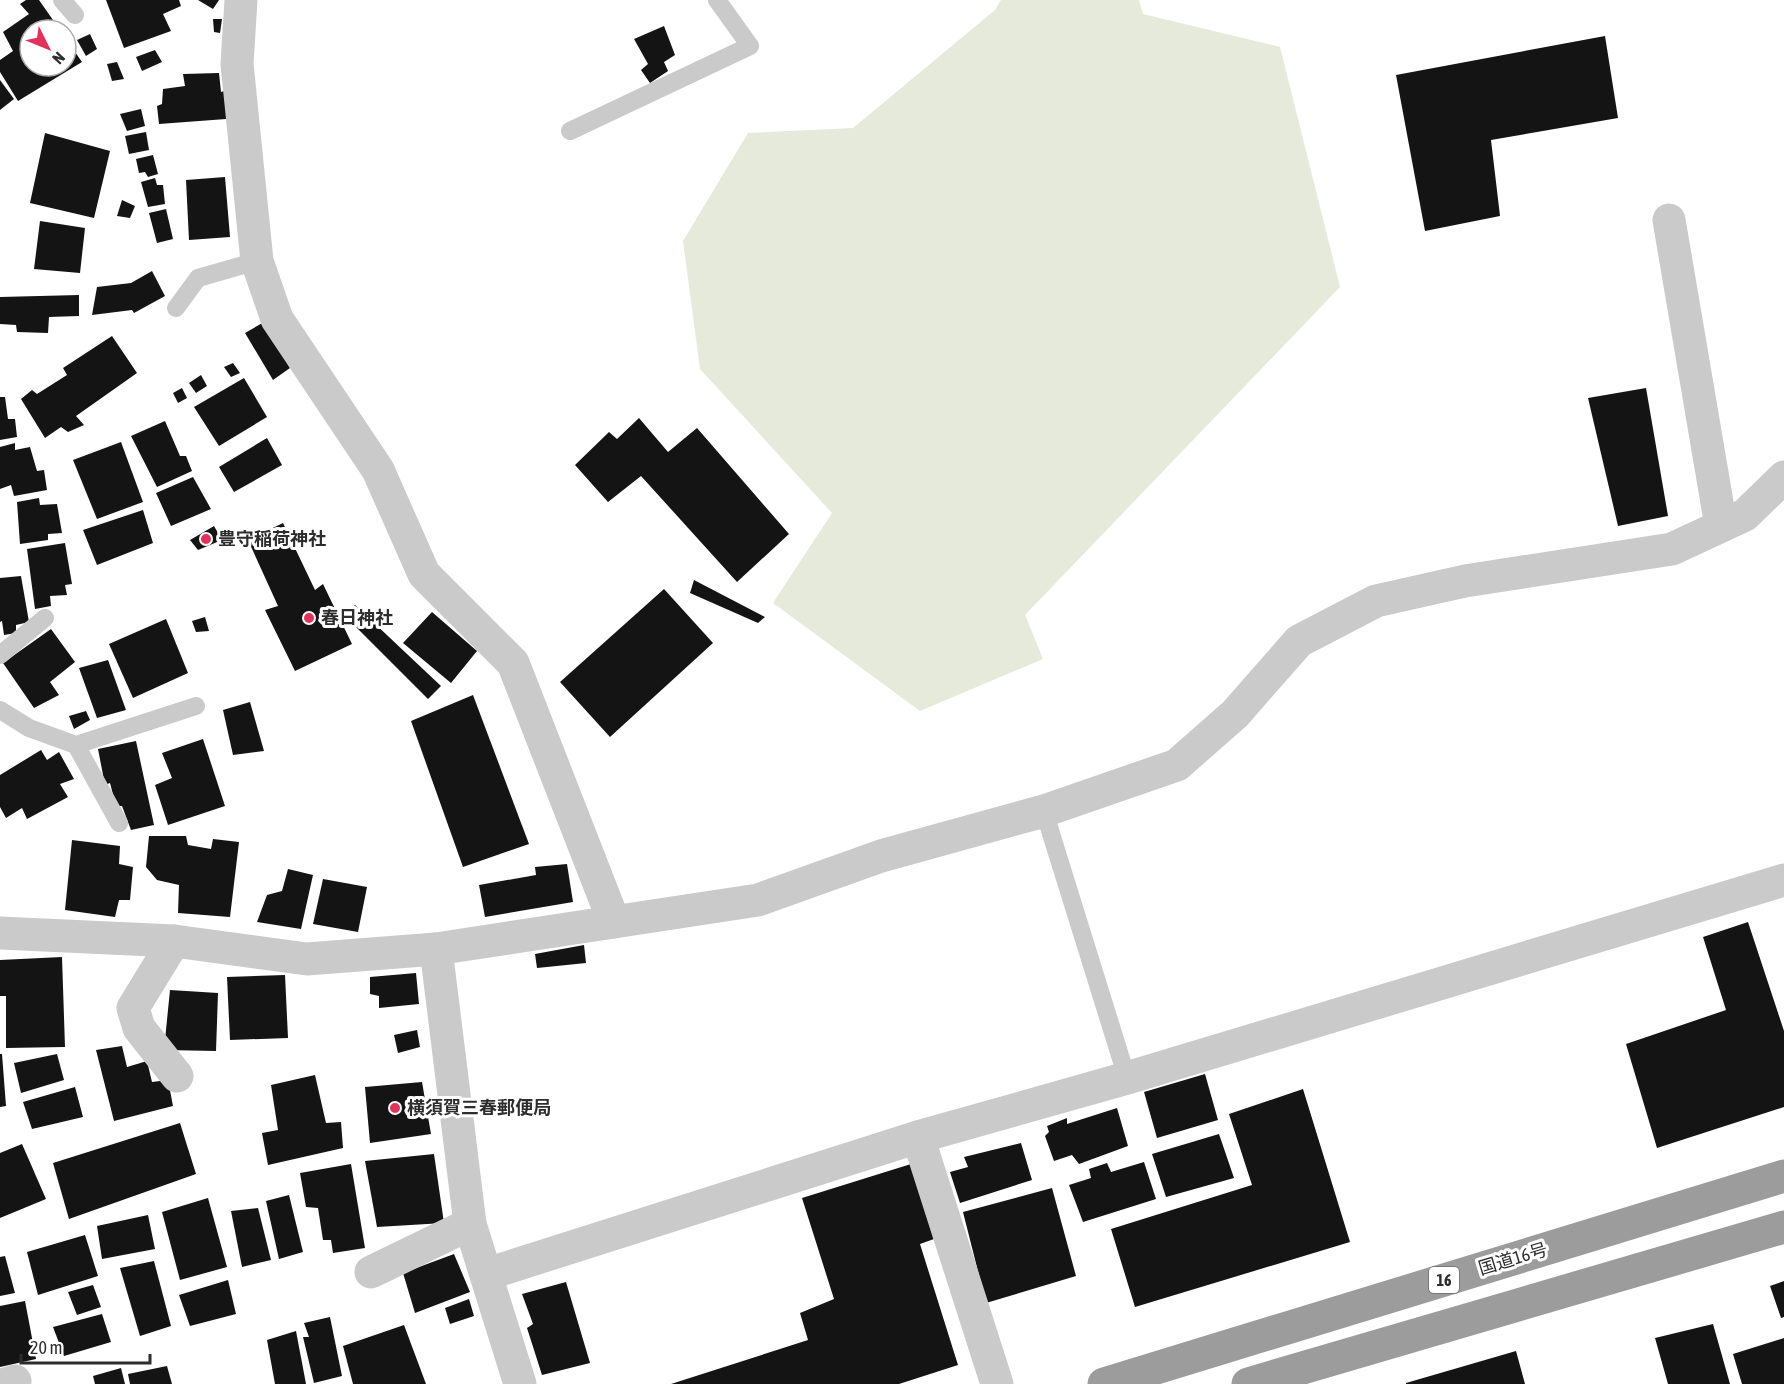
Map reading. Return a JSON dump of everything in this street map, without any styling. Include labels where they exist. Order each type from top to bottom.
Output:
[{"type":"highway","name":"国道16号","points":[[1104,1384],[1784,1176]]},
{"type":"highway","points":[[1248,1384],[1784,1227]]},
{"type":"street","points":[[241,0],[237,64],[257,261],[277,319],[378,470],[424,574],[513,663],[615,922]]},
{"type":"street","points":[[1669,220],[1721,526]]},
{"type":"street","points":[[0,933],[174,941],[308,959],[436,949],[758,900],[881,856],[1044,811],[1177,765],[1235,714],[1299,641],[1376,601],[1465,581],[1672,549],[1745,516],[1784,477]]},
{"type":"street","points":[[487,1274],[918,1137],[1126,1078],[1784,880]]},
{"type":"street","points":[[174,941],[133,1008],[139,1028],[177,1076]]},
{"type":"street","points":[[436,949],[470,1224],[520,1384]]},
{"type":"street","points":[[918,1137],[997,1384]]},
{"type":"street","points":[[371,1272],[470,1224]]},
{"type":"lane","points":[[62,0],[75,15]]},
{"type":"lane","points":[[570,131],[750,46],[717,0]]},
{"type":"lane","points":[[176,308],[198,278],[257,261]]},
{"type":"lane","points":[[0,655],[45,618]]},
{"type":"lane","points":[[0,710],[29,728],[76,745],[196,706]]},
{"type":"lane","points":[[76,745],[119,824]]},
{"type":"lane","points":[[1044,811],[1126,1078]]},
{"type":"shaded area","points":[[1001,0],[1139,0],[1143,14],[1280,47],[1340,287],[1025,615],[1043,659],[920,711],[773,603],[832,513],[700,369],[683,241],[748,133],[853,128],[995,10]]},
{"type":"building","points":[[26,0],[39,0],[52,18],[23,18],[29,14],[20,4]]},
{"type":"building","points":[[106,0],[179,0],[181,6],[163,14],[171,31],[124,48]]},
{"type":"building","points":[[198,0],[219,0],[213,9]]},
{"type":"building","points":[[213,19],[222,19],[220,33],[214,32]]},
{"type":"building","points":[[18,22],[18,78],[56,78],[18,101],[0,72],[0,60],[13,51],[3,32]]},
{"type":"building","points":[[664,26],[675,55],[664,62],[668,71],[650,83],[641,70],[648,64],[634,39]]},
{"type":"building","points":[[90,34],[97,49],[86,56],[78,40]]},
{"type":"building","points":[[1605,36],[1618,118],[1491,140],[1500,216],[1425,231],[1396,75]]},
{"type":"building","points":[[155,50],[162,62],[142,71],[136,57]]},
{"type":"building","points":[[117,62],[124,79],[112,81],[107,64]]},
{"type":"building","points":[[219,73],[221,92],[227,90],[226,119],[159,124],[157,106],[162,104],[163,89],[185,86],[183,74]]},
{"type":"building","points":[[0,80],[14,99],[0,110]]},
{"type":"building","points":[[141,109],[145,126],[127,131],[120,114]]},
{"type":"building","points":[[146,132],[149,150],[129,154],[125,136]]},
{"type":"building","points":[[45,133],[110,151],[94,218],[30,203]]},
{"type":"building","points":[[153,155],[158,174],[148,177],[145,172],[139,173],[136,159]]},
{"type":"building","points":[[225,177],[230,237],[189,240],[186,180]]},
{"type":"building","points":[[155,178],[157,185],[163,185],[165,204],[148,207],[141,182]]},
{"type":"building","points":[[122,200],[135,206],[130,218],[117,216]]},
{"type":"building","points":[[166,209],[173,239],[157,243],[149,213]]},
{"type":"building","points":[[40,221],[85,228],[80,273],[34,269]]},
{"type":"building","points":[[152,271],[165,296],[134,313],[132,310],[92,315],[97,287],[131,283]]},
{"type":"building","points":[[79,295],[79,316],[49,317],[48,333],[17,332],[16,325],[0,324],[0,297]]},
{"type":"building","points":[[264,322],[290,368],[273,380],[245,333]]},
{"type":"building","points":[[112,336],[137,373],[76,416],[84,425],[68,432],[61,427],[45,438],[21,399],[32,390],[37,394],[67,375],[63,368]]},
{"type":"building","points":[[233,363],[240,373],[231,377],[224,367]]},
{"type":"building","points":[[201,375],[207,386],[196,393],[189,383]]},
{"type":"building","points":[[244,378],[267,417],[219,446],[194,407]]},
{"type":"building","points":[[182,388],[187,398],[178,403],[173,393]]},
{"type":"building","points":[[1646,388],[1668,516],[1618,526],[1588,398]]},
{"type":"building","points":[[0,397],[5,397],[8,419],[15,419],[17,437],[0,440]]},
{"type":"building","points":[[639,418],[668,452],[697,428],[789,534],[737,582],[641,476],[608,502],[575,465],[609,432],[617,439]]},
{"type":"building","points":[[165,421],[180,456],[186,456],[192,471],[157,487],[131,436]]},
{"type":"building","points":[[267,438],[282,465],[234,492],[219,467]]},
{"type":"building","points":[[121,442],[143,502],[97,519],[73,460]]},
{"type":"building","points":[[15,443],[15,450],[30,447],[37,471],[44,470],[47,490],[14,496],[11,485],[0,489],[0,447]]},
{"type":"building","points":[[193,477],[211,509],[171,526],[156,493]]},
{"type":"building","points":[[39,498],[40,505],[57,504],[62,533],[48,534],[48,540],[20,544],[17,502]]},
{"type":"building","points":[[143,510],[153,543],[97,565],[83,530]]},
{"type":"building","points":[[283,523],[315,590],[323,584],[352,644],[295,671],[265,610],[278,606],[248,540]]},
{"type":"building","points":[[214,526],[222,540],[198,550],[190,540]]},
{"type":"building","points":[[65,543],[72,584],[65,585],[67,595],[50,596],[51,606],[35,609],[27,549]]},
{"type":"building","points":[[21,576],[29,622],[16,625],[16,633],[4,635],[2,621],[0,622],[0,578]]},
{"type":"building","points":[[694,580],[765,617],[758,623],[690,593]]},
{"type":"building","points":[[664,589],[713,643],[610,737],[560,682]]},
{"type":"building","points":[[355,605],[441,686],[428,699],[345,616]]},
{"type":"building","points":[[432,612],[477,651],[451,683],[403,643]]},
{"type":"building","points":[[205,617],[209,631],[196,632],[192,621]]},
{"type":"building","points":[[166,619],[188,673],[133,698],[109,644]]},
{"type":"building","points":[[51,629],[75,662],[50,682],[59,695],[34,708],[3,663]]},
{"type":"building","points":[[108,660],[126,710],[97,718],[79,668]]},
{"type":"building","points":[[473,695],[529,844],[463,867],[411,721]]},
{"type":"building","points":[[250,702],[264,751],[233,755],[223,710]]},
{"type":"building","points":[[86,711],[90,720],[74,729],[69,716]]},
{"type":"building","points":[[203,739],[225,806],[168,825],[155,785],[172,778],[162,753]]},
{"type":"building","points":[[136,741],[154,825],[131,830],[122,806],[116,806],[110,783],[105,785],[98,749]]},
{"type":"building","points":[[41,750],[47,760],[59,752],[74,779],[60,784],[68,797],[27,819],[22,808],[6,818],[0,807],[0,775]]},
{"type":"building","points":[[149,836],[186,836],[188,845],[211,849],[213,839],[239,842],[230,917],[178,913],[179,885],[157,880],[146,867]]},
{"type":"building","points":[[72,840],[120,846],[119,864],[133,867],[130,900],[119,900],[115,917],[65,910]]},
{"type":"building","points":[[567,864],[573,902],[485,917],[479,885],[536,875],[535,867]]},
{"type":"building","points":[[288,869],[313,875],[301,929],[257,922],[267,895],[282,891]]},
{"type":"building","points":[[323,879],[367,887],[358,932],[313,924]]},
{"type":"building","points":[[1748,922],[1784,1031],[1784,1107],[1657,1148],[1626,1044],[1726,1010],[1703,937]]},
{"type":"building","points":[[584,945],[586,963],[537,968],[535,954]]},
{"type":"building","points":[[62,957],[65,1047],[6,1048],[6,996],[0,996],[0,960]]},
{"type":"building","points":[[416,973],[419,1004],[379,1008],[379,996],[370,994],[370,977]]},
{"type":"building","points":[[285,975],[288,1038],[230,1040],[227,977]]},
{"type":"building","points":[[170,990],[218,993],[216,1051],[164,1050]]},
{"type":"building","points":[[417,1030],[420,1047],[398,1053],[394,1035]]},
{"type":"building","points":[[122,1046],[127,1067],[147,1061],[152,1082],[168,1080],[173,1106],[114,1121],[96,1050]]},
{"type":"building","points":[[0,1054],[2,1054],[6,1106],[0,1107]]},
{"type":"building","points":[[57,1054],[64,1080],[21,1093],[14,1063]]},
{"type":"building","points":[[1205,1074],[1218,1120],[1157,1138],[1144,1092]]},
{"type":"building","points":[[315,1075],[326,1123],[341,1122],[343,1148],[268,1165],[262,1133],[278,1130],[271,1085]]},
{"type":"building","points":[[422,1082],[431,1134],[370,1143],[365,1087]]},
{"type":"building","points":[[75,1087],[83,1117],[32,1129],[23,1102]]},
{"type":"building","points":[[1303,1089],[1350,1242],[1135,1307],[1111,1229],[1252,1185],[1229,1114]]},
{"type":"building","points":[[1117,1108],[1128,1146],[1079,1164],[1072,1155],[1054,1161],[1045,1136],[1049,1132],[1047,1126],[1067,1118],[1067,1124]]},
{"type":"building","points":[[180,1123],[196,1174],[69,1219],[53,1163]]},
{"type":"building","points":[[1219,1134],[1234,1178],[1166,1197],[1152,1154]]},
{"type":"building","points":[[1021,1143],[1032,1180],[960,1203],[950,1172],[968,1167],[964,1157]]},
{"type":"building","points":[[22,1144],[46,1199],[0,1218],[0,1153]]},
{"type":"building","points":[[434,1154],[444,1223],[377,1227],[365,1161]]},
{"type":"building","points":[[1144,1162],[1156,1199],[1083,1222],[1069,1185],[1091,1178],[1089,1169],[1107,1163],[1111,1172]]},
{"type":"building","points":[[351,1164],[365,1248],[333,1253],[331,1240],[323,1240],[318,1208],[306,1207],[300,1173]]},
{"type":"building","points":[[911,1164],[934,1239],[920,1244],[958,1365],[899,1384],[671,1384],[808,1340],[800,1313],[834,1299],[802,1198]]},
{"type":"building","points":[[1052,1188],[1076,1276],[986,1303],[963,1212]]},
{"type":"building","points":[[289,1195],[303,1252],[279,1259],[266,1201]]},
{"type":"building","points":[[208,1198],[227,1267],[180,1280],[162,1212]]},
{"type":"building","points":[[258,1208],[271,1260],[242,1267],[231,1211]]},
{"type":"building","points":[[148,1215],[155,1249],[102,1259],[97,1226]]},
{"type":"building","points":[[85,1235],[98,1276],[38,1295],[27,1252]]},
{"type":"building","points":[[454,1254],[470,1292],[415,1313],[403,1273]]},
{"type":"building","points":[[5,1256],[15,1293],[0,1296],[0,1257]]},
{"type":"building","points":[[154,1261],[171,1326],[140,1336],[120,1268]]},
{"type":"building","points":[[228,1280],[236,1314],[190,1326],[179,1295]]},
{"type":"building","points":[[1784,1281],[1784,1317],[1781,1318],[1770,1286]]},
{"type":"building","points":[[566,1282],[590,1363],[542,1375],[527,1328],[533,1324],[522,1294]]},
{"type":"building","points":[[93,1285],[101,1307],[77,1315],[68,1292]]},
{"type":"building","points":[[469,1299],[474,1316],[450,1324],[445,1308]]},
{"type":"building","points":[[25,1301],[36,1359],[0,1367],[0,1306]]},
{"type":"building","points":[[102,1314],[111,1342],[64,1356],[53,1327]]},
{"type":"building","points":[[330,1317],[342,1376],[314,1383],[303,1337],[309,1337],[304,1323]]},
{"type":"building","points":[[1713,1324],[1730,1384],[1668,1384],[1655,1338]]},
{"type":"building","points":[[404,1325],[426,1384],[353,1384],[343,1346]]},
{"type":"building","points":[[296,1331],[306,1384],[275,1384],[267,1340]]},
{"type":"building","points":[[1784,1338],[1784,1384],[1742,1384],[1733,1354]]},
{"type":"building","points":[[1516,1351],[1525,1384],[1406,1384],[1406,1383]]},
{"type":"building","points":[[167,1366],[172,1384],[130,1384],[128,1374]]},
{"type":"building","points":[[121,1368],[125,1384],[95,1384],[93,1376]]},
{"type":"place","name":"豊守稲荷神社","points":[[206,539]]},
{"type":"place","name":"春日神社","points":[[309,618]]},
{"type":"place","name":"横須賀三春郵便局","points":[[395,1108]]}]
